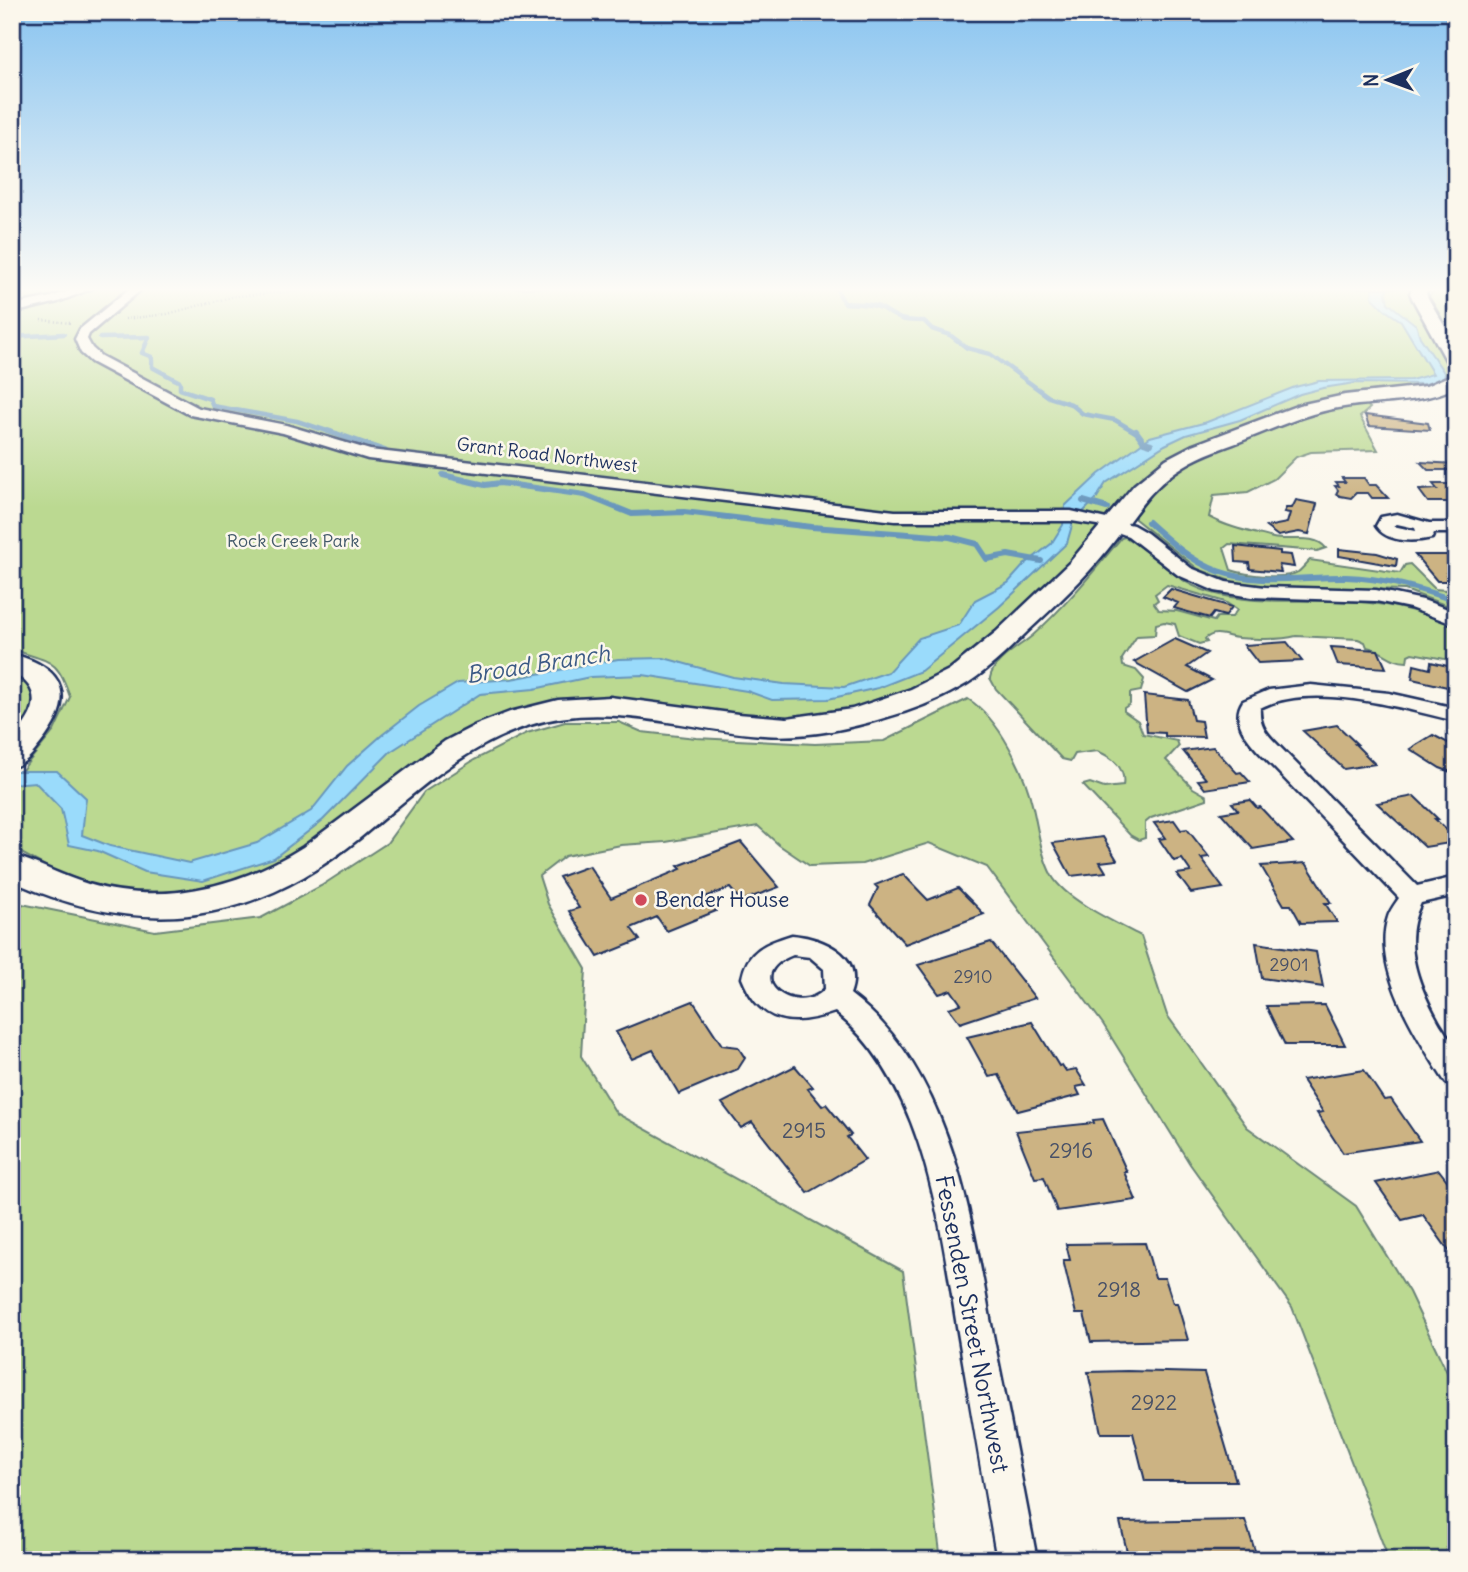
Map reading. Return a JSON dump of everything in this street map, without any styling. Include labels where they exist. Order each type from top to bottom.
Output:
[{"type":"main road","points":[[12,867],[64,890],[120,903],[160,905],[201,901],[251,888],[292,870],[318,854],[432,761],[494,727],[534,714],[571,707],[609,706],[790,727],[823,724],[860,716],[937,688],[967,671],[1048,598],[1155,476],[1199,450],[1315,406],[1429,391],[1456,379]]},
{"type":"main road","points":[[12,662],[41,677],[48,687],[50,698],[42,721],[12,758]]},
{"type":"street","name":"Grant Road Northwest","points":[[101,361],[192,411],[215,418],[278,428],[382,457],[895,516],[1057,516],[1082,519],[1114,525],[1140,535],[1178,567],[1212,584],[1264,593],[1370,595],[1413,602],[1456,619]]},
{"type":"street","points":[[1426,528],[1456,528]]},
{"type":"street","points":[[1412,896],[1252,730],[1248,718],[1250,705],[1278,694],[1317,692],[1410,702],[1456,715]]},
{"type":"street","points":[[1456,886],[1412,896],[1404,906],[1399,930],[1402,967],[1416,1007],[1456,1075]]},
{"type":"street","name":"Fessenden Street Northwest","points":[[835,997],[865,1020],[893,1056],[935,1147],[959,1234],[1017,1560]]},
{"type":"green space","name":"Rock Creek Park","points":[[12,361],[1449,361],[1452,367],[1448,380],[1237,430],[1157,465],[1040,598],[943,676],[849,711],[765,722],[681,706],[609,699],[484,725],[296,859],[221,888],[175,892],[112,891],[56,872],[23,854],[12,841],[12,782],[54,731],[70,697],[61,675],[50,663],[12,649]]},
{"type":"green space","points":[[1366,404],[1370,408],[1360,417],[1378,450],[1311,452],[1296,457],[1274,479],[1248,492],[1214,495],[1209,517],[1217,521],[1273,538],[1308,539],[1321,543],[1326,548],[1317,551],[1229,544],[1224,548],[1231,570],[1255,575],[1284,576],[1298,572],[1310,560],[1400,573],[1405,565],[1410,564],[1435,589],[1456,591],[1456,609],[1405,590],[1275,587],[1233,582],[1198,569],[1135,519],[1135,515],[1166,479],[1214,451],[1292,420]]},
{"type":"green space","points":[[1125,537],[1136,544],[1185,581],[1224,596],[1255,600],[1379,604],[1411,610],[1441,620],[1456,627],[1456,661],[1412,653],[1408,655],[1407,662],[1401,661],[1367,647],[1365,642],[1358,639],[1296,636],[1252,639],[1213,634],[1205,639],[1207,642],[1199,644],[1179,636],[1175,624],[1156,624],[1155,635],[1137,636],[1122,659],[1123,666],[1136,670],[1144,679],[1141,691],[1130,693],[1130,704],[1124,711],[1138,721],[1143,734],[1177,741],[1179,746],[1166,760],[1193,788],[1207,796],[1207,799],[1151,818],[1145,823],[1145,838],[1139,840],[1130,835],[1083,785],[1090,783],[1104,788],[1123,786],[1122,774],[1117,764],[1097,751],[1075,754],[1071,761],[1062,759],[996,689],[990,678],[996,665],[1056,613],[1121,538]],"holes":[[[1167,585],[1225,602],[1237,610],[1232,617],[1217,617],[1214,621],[1177,611],[1159,610],[1154,603],[1158,600],[1155,594]]]},
{"type":"green space","points":[[12,669],[34,679],[36,718],[12,744]]},
{"type":"green space","points":[[968,699],[1000,732],[1017,763],[1029,794],[1042,851],[1052,876],[1068,894],[1141,936],[1167,1015],[1247,1127],[1356,1206],[1409,1292],[1456,1391],[1456,1560],[1389,1560],[1292,1307],[1190,1164],[1103,1024],[987,867],[929,843],[862,864],[810,866],[779,845],[758,826],[666,842],[621,845],[565,856],[539,876],[548,904],[586,969],[581,1056],[616,1113],[903,1271],[941,1560],[12,1560],[12,902],[155,931],[261,918],[321,886],[387,843],[424,792],[474,760],[527,733],[565,722],[619,722],[642,732],[696,738],[815,744],[884,741]]},
{"type":"water","points":[[1425,361],[1436,361],[1445,375],[1441,380],[1425,384],[1355,383],[1300,394],[1240,420],[1186,435],[1165,445],[1106,483],[1096,499],[1073,522],[1067,543],[999,607],[921,671],[878,688],[828,699],[772,700],[747,691],[643,675],[590,677],[534,689],[480,694],[390,752],[323,820],[274,858],[203,881],[145,872],[98,851],[69,845],[61,809],[35,782],[12,784],[12,771],[57,771],[86,798],[82,835],[110,846],[189,863],[257,843],[311,811],[347,766],[382,735],[419,706],[458,683],[511,679],[618,659],[664,658],[733,677],[784,684],[844,687],[888,672],[919,638],[959,625],[975,600],[1008,583],[1024,565],[1051,544],[1063,525],[1065,506],[1099,474],[1150,437],[1207,422],[1295,387],[1319,381],[1411,380],[1433,374]]},
{"type":"building","points":[[1365,415],[1428,423],[1430,430],[1369,426]]},
{"type":"building","points":[[1420,462],[1456,464],[1456,474],[1451,470],[1428,470]]},
{"type":"building","points":[[1342,478],[1364,478],[1369,485],[1376,485],[1388,498],[1372,498],[1368,493],[1356,493],[1351,498],[1340,496],[1336,494],[1338,490],[1335,486],[1339,486],[1336,482],[1345,482]]},
{"type":"building","points":[[1433,484],[1451,484],[1456,489],[1456,502],[1428,502],[1419,490],[1437,489]]},
{"type":"building","points":[[1296,500],[1317,504],[1309,534],[1299,532],[1278,536],[1266,527],[1287,523],[1290,513],[1284,512],[1286,508],[1292,508]]},
{"type":"building","points":[[1235,546],[1280,551],[1280,554],[1291,555],[1294,567],[1279,565],[1281,572],[1250,569],[1249,563],[1236,562]]},
{"type":"building","points":[[1339,549],[1377,553],[1397,559],[1396,566],[1339,556]]},
{"type":"building","points":[[1415,555],[1456,555],[1456,581],[1437,581]]},
{"type":"building","points":[[1171,589],[1232,607],[1225,616],[1214,613],[1210,618],[1174,608],[1178,603],[1163,597]]},
{"type":"building","points":[[1175,639],[1207,653],[1187,667],[1212,680],[1188,692],[1134,662]]},
{"type":"building","points":[[1287,642],[1302,661],[1258,663],[1244,645]]},
{"type":"building","points":[[1331,647],[1378,650],[1386,668],[1338,665]]},
{"type":"building","points":[[1431,662],[1456,668],[1456,689],[1412,679],[1414,665],[1430,669]]},
{"type":"building","points":[[1144,695],[1188,700],[1193,720],[1201,721],[1204,737],[1165,736],[1165,733],[1147,732]]},
{"type":"building","points":[[1337,725],[1375,764],[1344,769],[1303,731]]},
{"type":"building","points":[[1433,735],[1456,747],[1456,774],[1440,768],[1410,749]]},
{"type":"building","points":[[1213,747],[1237,773],[1241,772],[1250,782],[1205,789],[1198,780],[1206,779],[1183,751]]},
{"type":"building","points":[[1414,796],[1438,819],[1435,819],[1456,842],[1425,847],[1377,803]]},
{"type":"building","points":[[1250,800],[1293,842],[1253,849],[1221,813],[1238,810],[1232,803]]},
{"type":"building","points":[[1174,820],[1181,830],[1187,829],[1209,857],[1201,858],[1223,888],[1191,893],[1177,874],[1191,872],[1182,859],[1174,861],[1159,839],[1165,838],[1154,823]]},
{"type":"building","points":[[1103,837],[1117,860],[1100,862],[1106,872],[1071,876],[1053,843]]},
{"type":"building","name":"Bender House","points":[[741,842],[779,887],[741,901],[730,888],[705,897],[716,911],[667,931],[657,917],[631,928],[640,940],[598,957],[569,911],[579,908],[559,877],[589,866],[611,898],[681,869],[678,866]]},
{"type":"building","points":[[1306,863],[1331,903],[1325,903],[1337,922],[1301,923],[1291,905],[1284,905],[1261,866]]},
{"type":"building","points":[[903,874],[928,900],[958,888],[984,914],[905,944],[870,905],[878,888],[875,885]]},
{"type":"building","points":[[991,942],[1035,998],[960,1023],[949,1008],[961,1004],[951,990],[939,994],[918,965]]},
{"type":"building","points":[[1256,943],[1316,952],[1323,987],[1262,978]]},
{"type":"building","points":[[693,1001],[722,1045],[738,1047],[745,1058],[738,1069],[679,1094],[653,1050],[632,1059],[616,1032]]},
{"type":"building","points":[[1325,1005],[1345,1045],[1285,1045],[1266,1006]]},
{"type":"building","points":[[1032,1022],[1059,1066],[1062,1065],[1066,1071],[1076,1069],[1086,1085],[1076,1087],[1080,1095],[1018,1111],[999,1075],[989,1077],[967,1037]]},
{"type":"building","points":[[795,1066],[813,1087],[808,1089],[822,1106],[826,1104],[851,1135],[847,1137],[865,1160],[808,1193],[752,1122],[741,1128],[722,1103]]},
{"type":"building","points":[[1364,1070],[1384,1100],[1391,1099],[1420,1141],[1343,1153],[1317,1113],[1323,1112],[1302,1080]]},
{"type":"building","points":[[1103,1119],[1127,1172],[1124,1172],[1136,1200],[1057,1211],[1044,1177],[1035,1178],[1016,1131],[1094,1123],[1093,1120]]},
{"type":"building","points":[[1439,1170],[1456,1192],[1454,1258],[1423,1215],[1402,1220],[1376,1183]]},
{"type":"building","points":[[1145,1243],[1155,1278],[1165,1278],[1173,1303],[1177,1303],[1188,1340],[1091,1342],[1084,1314],[1076,1314],[1063,1260],[1070,1260],[1066,1244]]},
{"type":"building","points":[[1088,1372],[1204,1373],[1236,1481],[1145,1481],[1133,1433],[1101,1433]]},
{"type":"building","points":[[1245,1520],[1258,1560],[1129,1560],[1120,1522]]},
{"type":"waterway","points":[[152,361],[152,367],[180,382],[180,389],[210,399],[213,406],[297,421],[333,433]]},
{"type":"waterway","points":[[1000,361],[1049,397],[1071,404],[1083,414],[1115,420],[1137,433]]},
{"type":"waterway","points":[[328,431],[385,451]]},
{"type":"waterway","points":[[1136,431],[1144,442],[1151,444]]},
{"type":"waterway","points":[[443,475],[485,485],[500,483],[585,495],[632,514],[684,512],[812,527],[950,537],[977,544],[987,559],[1008,555],[1041,561]]},
{"type":"waterway","points":[[1083,501],[1107,508]]},
{"type":"waterway","points":[[1148,522],[1190,556],[1208,567],[1234,576],[1265,579],[1374,579],[1456,601]]},
{"type":"place","name":"Bender House","points":[[641,900]]},
{"type":"water label","name":"Broad Branch","points":[[538,664]]}]
